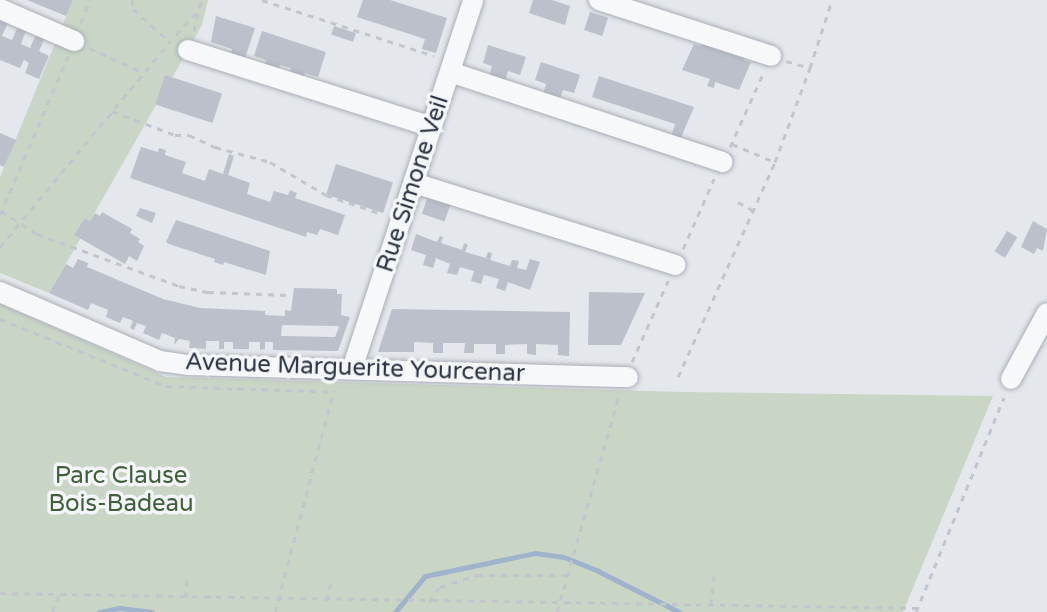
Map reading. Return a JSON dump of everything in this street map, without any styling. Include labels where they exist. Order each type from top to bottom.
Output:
[{"type":"street","name":"Rue Simone Veil","points":[[352,369],[473,0]]},
{"type":"street","points":[[599,0],[771,56]]},
{"type":"street","points":[[0,9],[74,41]]},
{"type":"street","points":[[179,46],[432,127]]},
{"type":"street","points":[[452,67],[727,153]]},
{"type":"street","points":[[414,183],[675,265]]},
{"type":"street","name":"Avenue Marguerite Yourcenar","points":[[0,292],[160,361],[189,365],[625,377]]},
{"type":"street","points":[[1011,379],[1047,313]]},
{"type":"path","points":[[90,0],[1,213],[37,234],[179,286],[208,292],[288,295]]},
{"type":"path","points":[[132,0],[133,9],[179,46]]},
{"type":"path","points":[[262,0],[452,67]]},
{"type":"path","points":[[0,247],[142,72],[179,46],[200,8]]},
{"type":"path","points":[[74,41],[142,72]]},
{"type":"path","points":[[678,377],[775,162],[810,68]]},
{"type":"path","points":[[112,111],[175,135],[189,135],[215,147],[270,162],[326,195],[401,220]]},
{"type":"path","points":[[727,153],[775,162]]},
{"type":"path","points":[[738,202],[754,211]]},
{"type":"path","points":[[557,612],[625,377]]},
{"type":"path","points":[[0,593],[917,610],[1011,379]]},
{"type":"path","points":[[275,612],[334,392]]},
{"type":"path","points":[[429,602],[440,587],[477,575],[568,575]]},
{"type":"path","points":[[186,598],[187,576]]},
{"type":"path","points":[[711,605],[714,576]]},
{"type":"path","points":[[327,601],[332,578]]},
{"type":"path","points":[[52,612],[59,595]]},
{"type":"path","points":[[792,612],[794,606]]},
{"type":"path","points":[[857,612],[859,607]]},
{"type":"green space","points":[[73,0],[208,0],[202,25],[172,78],[165,76],[156,105],[90,221],[85,218],[75,235],[80,239],[49,293],[0,273],[0,177]]},
{"type":"green space","name":"Parc Clause Bois-Badeau","points":[[0,304],[166,377],[683,392],[993,396],[903,612],[0,612]]},
{"type":"building","points":[[27,0],[73,0],[66,16]]},
{"type":"building","points":[[363,0],[390,0],[447,18],[436,53],[422,49],[425,39],[357,17]]},
{"type":"building","points":[[533,0],[552,0],[570,6],[565,25],[529,13]]},
{"type":"building","points":[[590,12],[608,18],[602,36],[584,30]]},
{"type":"building","points":[[216,16],[255,28],[244,61],[230,56],[232,49],[211,42]]},
{"type":"building","points":[[0,17],[10,18],[2,36],[12,40],[20,22],[28,25],[21,44],[30,48],[38,30],[47,33],[39,51],[49,56],[39,79],[25,73],[29,63],[24,60],[20,68],[0,60]]},
{"type":"building","points":[[334,26],[356,33],[353,42],[331,35]]},
{"type":"building","points":[[262,31],[326,52],[318,77],[305,73],[303,80],[289,76],[291,68],[280,65],[278,72],[264,67],[266,60],[254,56]]},
{"type":"building","points":[[702,42],[745,56],[744,60],[751,62],[739,90],[715,82],[714,88],[707,86],[710,79],[682,70],[694,44],[701,46]]},
{"type":"building","points":[[488,45],[526,57],[520,75],[508,71],[505,82],[489,77],[492,66],[483,63]]},
{"type":"building","points":[[541,62],[580,75],[574,93],[563,90],[559,101],[543,95],[546,84],[535,80]]},
{"type":"building","points":[[165,75],[222,94],[212,123],[155,104]]},
{"type":"building","points":[[599,76],[694,107],[680,140],[671,137],[675,124],[592,97]]},
{"type":"building","points":[[0,133],[16,140],[4,167],[0,165]]},
{"type":"building","points":[[141,147],[158,152],[159,148],[166,150],[165,155],[186,162],[182,173],[205,181],[209,169],[223,174],[229,154],[234,156],[228,175],[250,183],[247,194],[270,202],[274,191],[288,195],[290,190],[297,193],[295,198],[345,215],[338,235],[320,229],[317,235],[307,232],[306,237],[130,178]]},
{"type":"building","points":[[336,164],[393,183],[383,213],[326,194]]},
{"type":"building","points":[[429,193],[452,201],[445,222],[422,214]]},
{"type":"building","points":[[140,208],[156,213],[152,223],[136,216]]},
{"type":"building","points":[[102,212],[132,229],[130,233],[140,239],[138,242],[144,246],[137,261],[129,256],[125,264],[74,235],[85,218],[90,221],[95,213],[100,216]]},
{"type":"building","points":[[176,220],[270,251],[266,275],[224,262],[223,265],[214,262],[215,259],[169,244],[166,242]]},
{"type":"building","points":[[1033,221],[1047,229],[1043,251],[1037,248],[1034,254],[1021,247]]},
{"type":"building","points":[[1007,231],[1017,237],[1005,258],[995,252]]},
{"type":"building","points":[[416,234],[437,242],[440,236],[443,237],[441,243],[462,250],[464,243],[468,245],[465,252],[486,258],[488,252],[492,253],[490,260],[510,266],[512,260],[519,261],[517,268],[526,270],[530,259],[540,262],[530,290],[508,282],[505,291],[496,288],[499,279],[484,275],[481,284],[471,281],[474,271],[460,267],[457,275],[447,273],[450,264],[436,258],[433,268],[423,265],[426,255],[411,250]]},
{"type":"building","points":[[78,259],[88,263],[87,267],[163,299],[200,308],[265,311],[265,315],[285,316],[285,310],[291,311],[294,288],[337,289],[337,294],[342,294],[341,315],[350,317],[338,351],[273,350],[273,342],[265,342],[265,349],[260,350],[260,342],[249,342],[249,349],[233,349],[233,342],[224,342],[224,349],[219,349],[219,341],[206,341],[206,349],[189,348],[190,341],[179,339],[174,345],[175,338],[162,333],[159,340],[143,333],[146,326],[137,323],[134,330],[130,328],[133,321],[123,317],[120,323],[106,317],[108,310],[91,303],[88,310],[49,293],[66,264],[73,268]],"holes":[[[282,325],[338,326],[335,337],[281,336]]]},
{"type":"building","points":[[589,292],[645,293],[621,345],[588,345]]},
{"type":"building","points":[[392,309],[570,312],[569,356],[558,355],[558,345],[536,344],[536,355],[527,354],[527,344],[505,345],[505,354],[496,354],[496,344],[474,344],[474,353],[464,353],[465,343],[443,343],[443,353],[433,353],[433,343],[414,342],[414,352],[378,352]]},
{"type":"waterway","points":[[395,612],[425,576],[535,553],[564,557],[679,612]]},
{"type":"waterway","points":[[99,612],[120,608],[152,612]]}]
